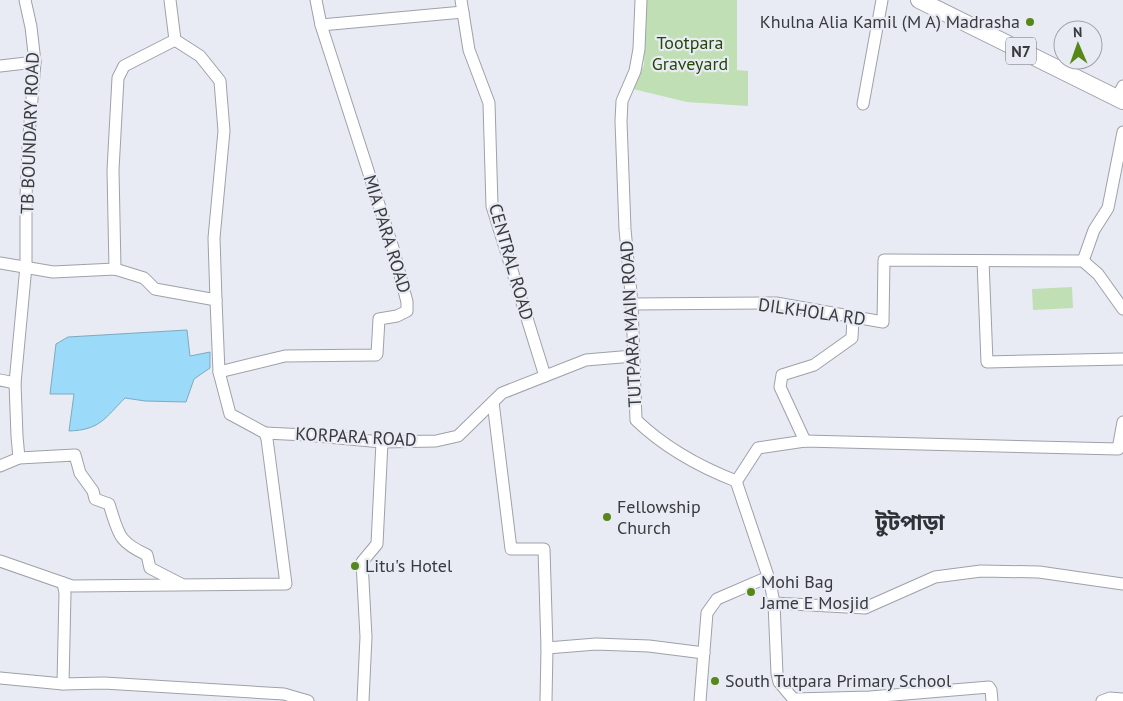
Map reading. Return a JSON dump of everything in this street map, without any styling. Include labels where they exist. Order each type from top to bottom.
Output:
[{"type":"highway","name":"N7","points":[[919,0],[1122,95]]},
{"type":"highway","name":"N7","points":[[938,0],[1122,95]]},
{"type":"street","name":"TB BOUNDARY ROAD","points":[[19,458],[16,436],[15,384],[26,266],[28,148],[35,62],[31,27],[25,0]]},
{"type":"street","points":[[170,0],[175,40]]},
{"type":"street","name":"MIA PARA ROAD","points":[[219,372],[285,356],[376,355],[379,319],[397,316],[407,311],[407,302],[393,248],[321,25],[316,0]]},
{"type":"street","name":"CENTRAL ROAD","points":[[461,0],[469,50],[489,103],[492,206],[545,376]]},
{"type":"street","name":"TUTPARA MAIN ROAD","points":[[641,0],[639,49],[635,71],[622,101],[621,121],[625,229],[632,304],[636,420],[654,437],[714,472],[736,482]]},
{"type":"street","points":[[863,104],[882,0]]},
{"type":"street","points":[[321,25],[463,12]]},
{"type":"street","points":[[115,269],[113,170],[118,78],[124,66],[175,40]]},
{"type":"street","points":[[0,561],[72,586],[286,584],[267,439],[265,433],[230,414],[219,372],[214,238],[224,132],[220,81],[200,56],[175,40]]},
{"type":"street","points":[[0,66],[35,62]]},
{"type":"street","points":[[1123,132],[1108,208],[1094,230],[1083,261],[1098,274],[1123,309]]},
{"type":"street","name":"DILKHOLA RD","points":[[632,304],[776,303],[883,322],[884,260],[1083,261]]},
{"type":"street","points":[[983,261],[987,362],[1123,359]]},
{"type":"street","points":[[0,263],[53,272],[115,269],[144,278],[155,289],[216,300]]},
{"type":"street","points":[[805,441],[780,387],[782,375],[814,365],[852,338],[853,317]]},
{"type":"street","name":"KORPARA ROAD","points":[[265,433],[382,442],[436,441],[458,436],[502,393],[586,360],[633,356]]},
{"type":"street","points":[[0,380],[15,384]]},
{"type":"street","points":[[493,402],[511,549],[544,549],[547,648],[546,701]]},
{"type":"street","points":[[992,701],[989,687],[870,697],[795,700],[779,682],[774,603],[768,577],[736,482],[758,448],[805,441],[1118,449],[1123,422]]},
{"type":"street","points":[[363,701],[366,637],[362,562],[377,544],[382,442]]},
{"type":"street","points":[[0,466],[19,458],[75,455],[80,473],[93,491],[95,499],[109,504],[120,537],[132,548],[147,556],[150,568],[182,585]]},
{"type":"street","points":[[774,603],[865,608],[935,577],[982,571],[1039,572],[1123,584]]},
{"type":"street","points":[[700,701],[707,613],[717,599],[768,577]]},
{"type":"street","points":[[63,583],[65,593],[63,684]]},
{"type":"street","points":[[547,648],[596,644],[649,646],[704,653]]},
{"type":"street","points":[[0,678],[63,684],[104,682],[284,694],[308,701]]},
{"type":"street","points":[[1102,701],[1110,698],[1123,698]]},
{"type":"green space","name":"Tootpara Graveyard","points":[[646,0],[737,0],[737,70],[748,71],[748,106],[687,102],[633,89],[644,65]]},
{"type":"green space","points":[[1072,287],[1073,308],[1033,310],[1032,289]]},
{"type":"water","points":[[187,330],[190,356],[210,352],[210,368],[194,379],[186,402],[145,401],[125,398],[101,422],[88,428],[69,431],[74,394],[50,394],[56,344],[68,337]]},
{"type":"place","name":"Khulna Alia Kamil (M A) Madrasha","points":[[1030,22]]},
{"type":"place","name":"Fellowship Church","points":[[607,517]]},
{"type":"place","name":"Litu's Hotel","points":[[355,566]]},
{"type":"place","name":"Mohi Bag Jame E Mosjid","points":[[751,592]]},
{"type":"place","name":"South Tutpara Primary School","points":[[715,681]]},
{"type":"district","name":"টুটপাড়া","points":[[910,522]]}]
